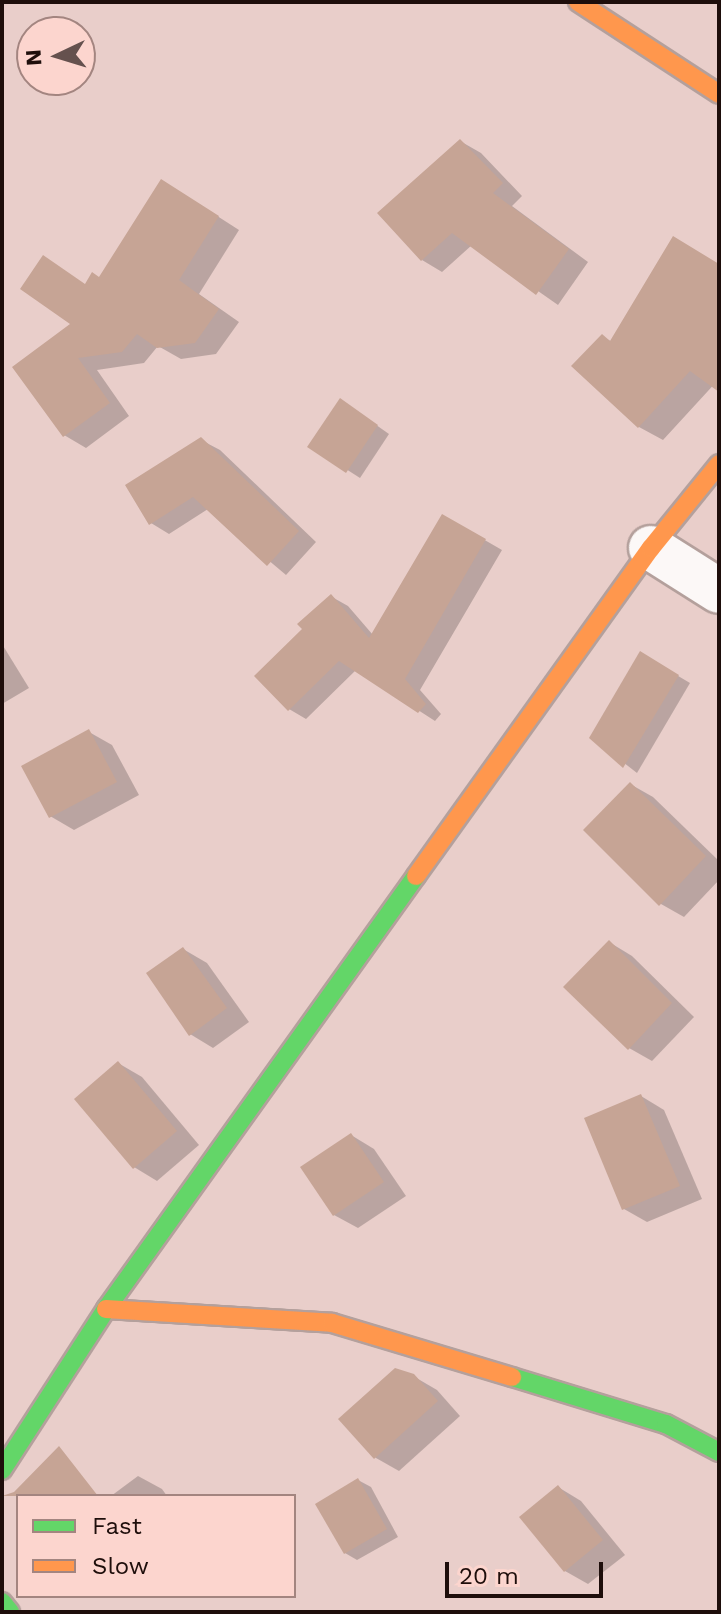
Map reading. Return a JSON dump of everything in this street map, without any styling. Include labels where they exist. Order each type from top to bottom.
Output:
[{"type":"street","points":[[578,2],[719,94]]},
{"type":"street","points":[[2,1470],[106,1309],[651,548],[719,464]]},
{"type":"street","points":[[651,548],[719,591]]},
{"type":"street","points":[[106,1309],[332,1323],[666,1424],[719,1452]]},
{"type":"street","points":[[2,1602],[10,1612]]},
{"type":"building","points":[[460,139],[503,183],[493,193],[569,249],[536,295],[452,233],[421,261],[377,213]]},
{"type":"building","points":[[161,179],[219,216],[179,280],[219,309],[195,343],[157,348],[137,334],[122,352],[78,358],[110,403],[63,437],[12,367],[70,324],[20,289],[43,255],[85,284],[92,272],[99,277]]},
{"type":"building","points":[[673,236],[719,264],[719,392],[690,371],[638,428],[571,366],[602,334],[610,341]]},
{"type":"building","points":[[340,398],[378,425],[346,473],[307,447]]},
{"type":"building","points":[[201,437],[299,531],[267,566],[193,497],[149,525],[125,485]]},
{"type":"building","points":[[442,514],[486,539],[405,679],[426,704],[418,713],[339,661],[288,711],[254,676],[302,629],[297,624],[331,594],[369,638]]},
{"type":"building","points":[[640,651],[679,675],[623,768],[589,738]]},
{"type":"building","points":[[89,729],[117,782],[49,818],[21,766]]},
{"type":"building","points":[[630,782],[706,856],[659,906],[583,830]]},
{"type":"building","points":[[609,940],[672,1003],[628,1050],[563,987]]},
{"type":"building","points":[[183,947],[227,1008],[189,1036],[146,973]]},
{"type":"building","points":[[118,1061],[177,1131],[133,1169],[74,1099]]},
{"type":"building","points":[[641,1094],[680,1186],[622,1210],[584,1118]]},
{"type":"building","points":[[351,1133],[384,1182],[333,1216],[300,1167]]},
{"type":"building","points":[[395,1368],[414,1374],[438,1401],[374,1459],[338,1419]]},
{"type":"building","points":[[59,1446],[96,1494],[2,1496],[14,1492]]},
{"type":"building","points":[[358,1478],[387,1529],[344,1554],[315,1504]]},
{"type":"building","points":[[558,1485],[603,1540],[564,1572],[519,1517]]},
{"type":"traffic: fast","points":[[2,1470],[106,1309],[416,876]]},
{"type":"traffic: fast","points":[[512,1377],[666,1424],[719,1452]]},
{"type":"traffic: fast","points":[[2,1602],[10,1612]]},
{"type":"traffic: slow","points":[[578,2],[719,94]]},
{"type":"traffic: slow","points":[[416,876],[651,548],[719,464]]},
{"type":"traffic: slow","points":[[106,1309],[332,1323],[512,1377]]}]
